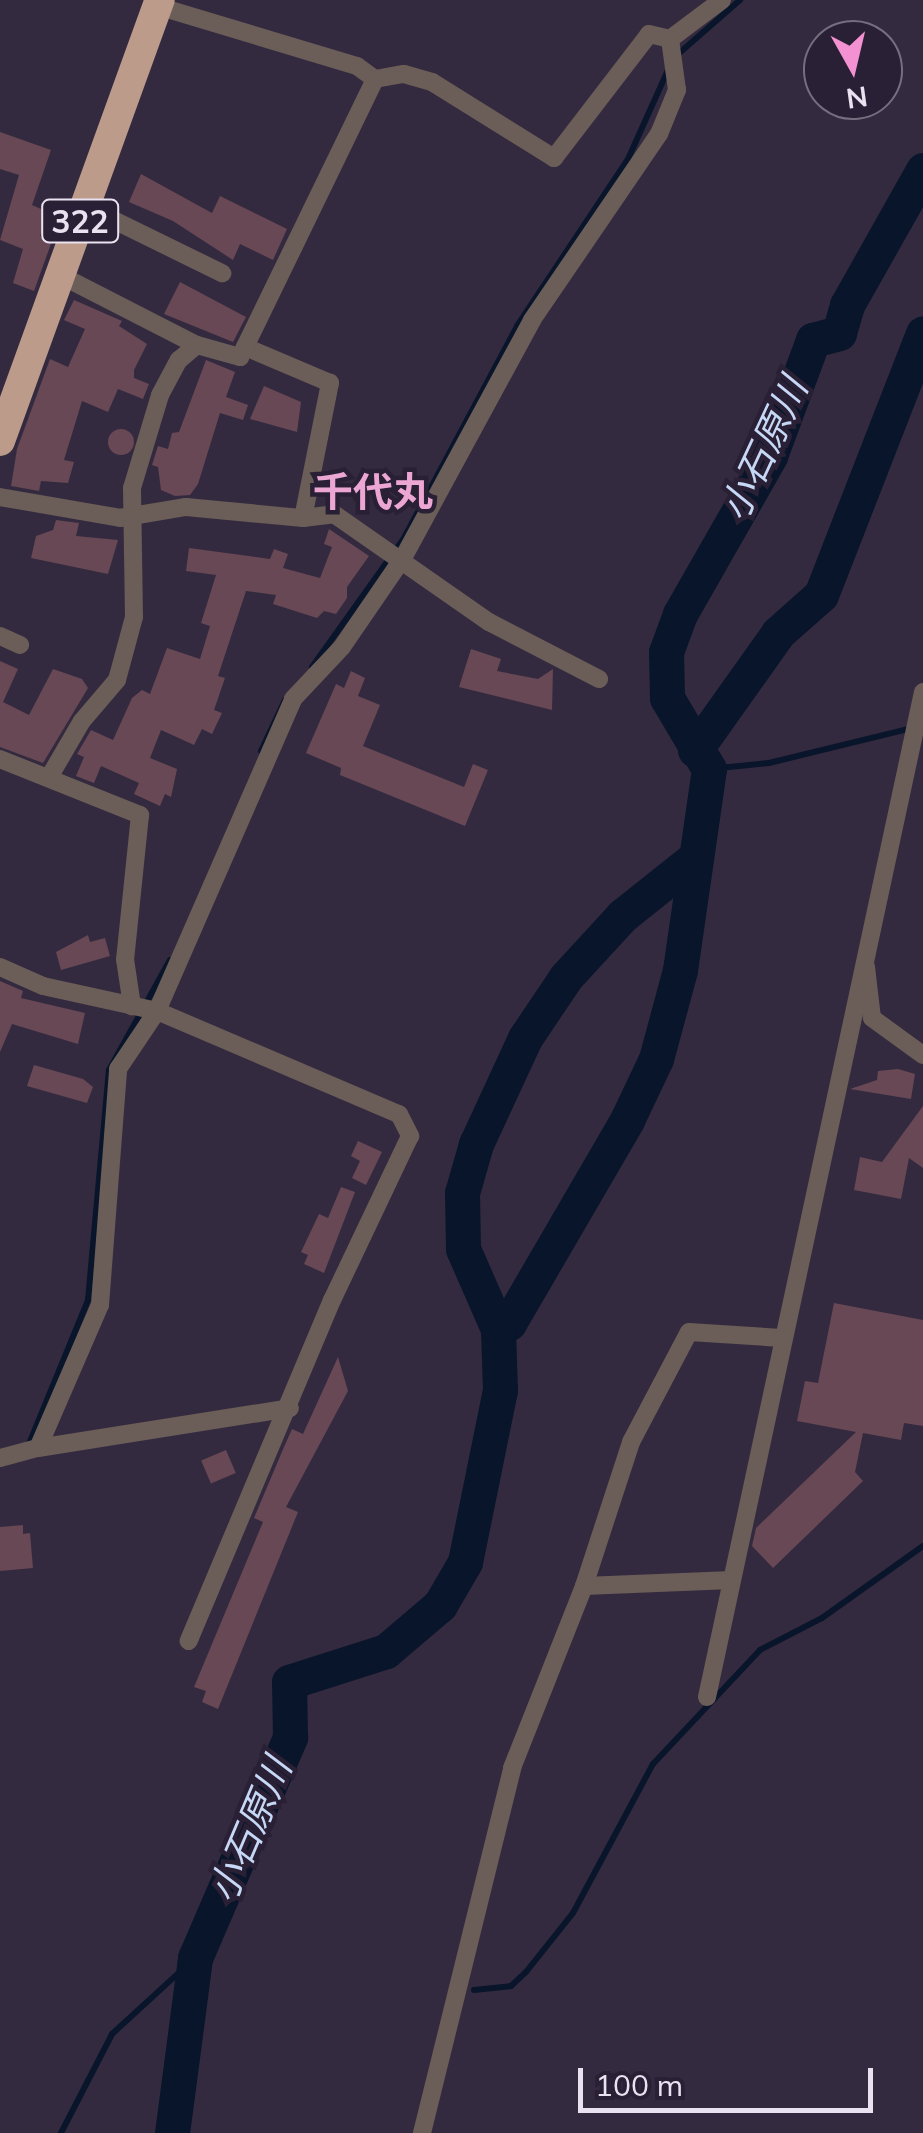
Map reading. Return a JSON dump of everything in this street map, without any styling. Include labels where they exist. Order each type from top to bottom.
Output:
[{"type":"highway","name":"322","points":[[0,441],[158,3]]},
{"type":"street","points":[[672,54],[722,0]]},
{"type":"street","points":[[38,1448],[100,1306],[118,1069],[144,1008],[293,699],[342,647],[532,320],[659,134],[677,90],[672,54],[649,34],[554,158],[432,82],[404,74],[375,79],[357,66],[158,3]]},
{"type":"street","points":[[60,274],[197,345],[240,357],[375,79]]},
{"type":"street","points":[[85,206],[222,273]]},
{"type":"street","points":[[51,774],[82,721],[117,680],[134,617],[136,513],[132,488],[139,449],[170,377],[197,345]]},
{"type":"street","points":[[245,347],[330,383],[303,518]]},
{"type":"street","points":[[0,498],[120,518],[186,507],[303,518],[334,514],[398,554],[489,622],[599,679]]},
{"type":"street","points":[[0,636],[20,645]]},
{"type":"street","points":[[707,1697],[864,951],[923,692]]},
{"type":"street","points":[[0,759],[51,774],[140,815],[125,958],[144,1008]]},
{"type":"street","points":[[864,951],[872,1018],[923,1055]]},
{"type":"street","points":[[0,967],[43,986],[144,1008],[399,1114],[410,1136],[190,1641]]},
{"type":"street","points":[[422,2133],[512,1768],[584,1586],[631,1442],[689,1332],[782,1338]]},
{"type":"street","points":[[0,1458],[38,1448],[290,1408]]},
{"type":"street","points":[[584,1586],[732,1580]]},
{"type":"building","points":[[0,132],[51,150],[32,205],[48,212],[40,236],[52,241],[34,291],[13,283],[23,249],[0,240],[19,175],[0,169]]},
{"type":"building","points":[[141,174],[212,213],[220,196],[287,229],[273,260],[240,244],[233,260],[173,221],[129,202]]},
{"type":"building","points":[[180,282],[246,317],[233,342],[164,314]]},
{"type":"building","points":[[74,300],[122,321],[119,326],[147,344],[134,378],[149,384],[143,399],[118,389],[108,412],[82,401],[64,460],[74,462],[68,483],[41,481],[39,491],[11,486],[17,449],[50,359],[68,367],[85,329],[64,320]]},
{"type":"building","points":[[206,360],[235,372],[226,397],[248,405],[243,420],[220,413],[198,484],[190,495],[175,496],[161,490],[158,467],[152,465],[158,446],[168,449],[172,433],[179,432]]},
{"type":"building","points":[[264,386],[301,402],[297,432],[250,419]]},
{"type":"building","points":[[121,429],[130,433],[134,442],[130,451],[121,455],[112,451],[108,442],[112,433]]},
{"type":"building","points":[[56,520],[79,523],[76,536],[118,540],[108,574],[31,558],[36,536],[53,530]]},
{"type":"building","points":[[329,529],[369,556],[347,587],[347,598],[336,614],[324,611],[317,618],[273,604],[276,595],[246,591],[218,676],[225,678],[214,710],[222,713],[212,734],[202,729],[194,745],[161,730],[150,758],[177,769],[171,797],[165,794],[160,806],[134,794],[139,783],[101,766],[94,783],[76,776],[84,757],[77,754],[91,730],[113,740],[132,698],[142,690],[150,694],[167,648],[200,659],[210,626],[201,623],[216,575],[186,571],[189,548],[270,559],[274,549],[288,554],[283,568],[320,578],[332,547],[324,544]]},
{"type":"building","points":[[471,649],[501,659],[497,671],[538,679],[553,669],[552,710],[459,687]]},
{"type":"building","points":[[0,661],[18,669],[3,702],[29,715],[53,669],[82,679],[88,688],[43,763],[0,747]]},
{"type":"building","points":[[351,671],[365,678],[358,696],[380,705],[363,746],[464,787],[473,764],[488,770],[465,826],[340,775],[341,768],[306,753],[336,684],[344,688]]},
{"type":"building","points":[[88,935],[90,942],[105,938],[110,956],[61,970],[56,952]]},
{"type":"building","points":[[0,981],[23,991],[21,998],[85,1013],[78,1044],[12,1024],[0,1052]]},
{"type":"building","points":[[34,1065],[83,1079],[93,1087],[87,1103],[27,1086]]},
{"type":"building","points":[[898,1069],[915,1074],[911,1099],[850,1089],[877,1080],[878,1071]]},
{"type":"building","points":[[923,1106],[923,1168],[909,1158],[901,1199],[854,1190],[860,1157],[882,1162]]},
{"type":"building","points":[[358,1141],[382,1152],[366,1185],[352,1178],[360,1161],[351,1156]]},
{"type":"building","points":[[341,1187],[355,1192],[324,1273],[304,1264],[308,1255],[301,1252],[319,1214],[328,1218]]},
{"type":"building","points":[[834,1303],[923,1320],[923,1426],[904,1423],[901,1440],[863,1433],[855,1472],[863,1481],[773,1568],[752,1546],[756,1528],[856,1432],[797,1421],[805,1381],[818,1383]]},
{"type":"building","points":[[338,1357],[348,1391],[286,1507],[298,1512],[218,1709],[202,1702],[206,1691],[194,1687],[263,1522],[254,1518],[284,1447],[292,1429],[303,1434]]},
{"type":"building","points":[[226,1450],[236,1473],[211,1484],[201,1461]]},
{"type":"building","points":[[23,1525],[23,1534],[30,1533],[33,1568],[0,1571],[0,1527]]},
{"type":"waterway","points":[[677,55],[740,0]]},
{"type":"waterway","points":[[312,667],[404,538],[517,326],[628,159],[668,70]]},
{"type":"waterway","name":"小石原川","points":[[498,1329],[509,1323],[627,1120],[656,1059],[680,970],[709,769],[667,698],[666,652],[680,614],[770,456],[813,340],[839,333],[847,305],[923,170]]},
{"type":"waterway","name":"小石原川","points":[[695,750],[778,633],[821,595],[923,333]]},
{"type":"waterway","points":[[261,751],[285,700]]},
{"type":"waterway","points":[[709,769],[769,763],[913,728]]},
{"type":"waterway","name":"小石原川","points":[[172,2133],[195,1958],[290,1737],[289,1682],[386,1651],[440,1605],[465,1562],[500,1390],[498,1329],[463,1249],[462,1193],[476,1144],[525,1038],[566,977],[622,916],[691,861]]},
{"type":"waterway","points":[[29,1444],[88,1300],[109,1070],[170,960]]},
{"type":"waterway","points":[[474,1990],[511,1986],[526,1972],[573,1913],[653,1764],[760,1650],[822,1618],[923,1546]]},
{"type":"waterway","points":[[61,2133],[112,2034],[195,1958]]},
{"type":"district","name":"千代丸","points":[[373,491]]}]
